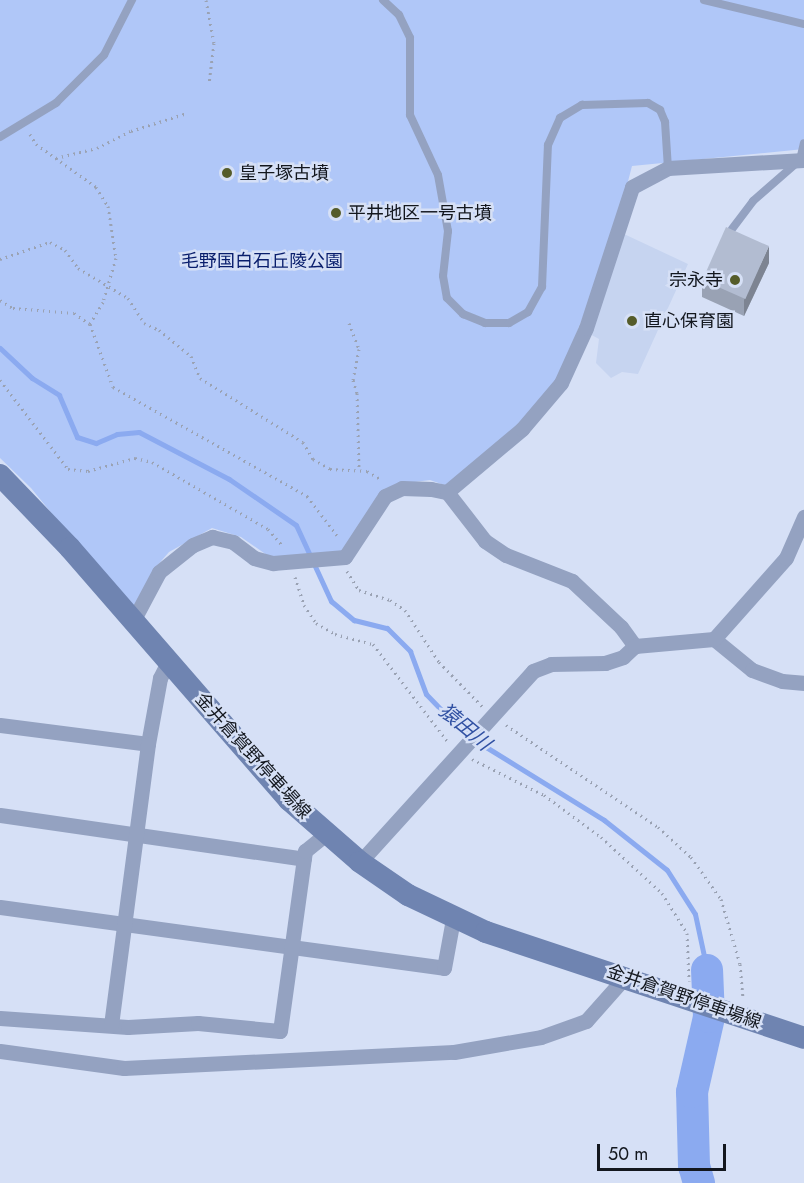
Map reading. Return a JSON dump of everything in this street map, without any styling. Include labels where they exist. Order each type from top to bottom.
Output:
[{"type":"main road","name":"金井倉賀野停車場線","points":[[0,475],[133,621],[289,800],[360,862],[408,895],[453,919],[804,1038]]},
{"type":"street","points":[[133,621],[159,572],[193,545],[212,537],[233,542],[254,558],[273,563],[345,557],[370,514],[385,496],[399,489],[447,492],[522,429],[561,383],[586,328],[632,187],[668,168],[802,160]]},
{"type":"street","points":[[447,492],[484,541],[506,555],[572,581],[621,627],[635,646]]},
{"type":"street","points":[[360,862],[533,671],[551,664],[605,663],[623,657],[635,646],[714,639],[786,558],[804,517]]},
{"type":"street","points":[[714,639],[752,670],[782,681],[804,683]]},
{"type":"street","points":[[111,1025],[148,744],[160,678],[168,662]]},
{"type":"street","points":[[0,725],[148,744]]},
{"type":"street","points":[[0,815],[303,859]]},
{"type":"street","points":[[0,1018],[111,1025],[198,1023],[280,1030],[304,851],[326,834]]},
{"type":"street","points":[[0,907],[444,968],[453,919]]},
{"type":"street","points":[[0,1052],[124,1068],[454,1052],[541,1038],[586,1021],[625,977]]},
{"type":"lane","points":[[0,137],[56,103],[104,55],[132,0]]},
{"type":"lane","points":[[383,0],[399,15],[410,38],[410,115],[438,175],[448,231],[445,287],[447,298],[463,314],[485,323],[509,323],[528,312],[542,287],[548,145],[560,118],[582,105],[648,103],[660,110],[665,122],[668,168]]},
{"type":"lane","points":[[704,0],[804,24]]},
{"type":"lane","points":[[732,229],[753,201],[802,160],[804,143]]},
{"type":"path","points":[[206,0],[214,43],[209,81]]},
{"type":"path","points":[[56,158],[97,148],[131,131],[187,114]]},
{"type":"path","points":[[23,123],[36,144],[96,187],[108,207],[116,258],[109,285],[90,324]]},
{"type":"path","points":[[0,259],[50,242],[65,250],[78,268],[128,298],[144,323],[191,356],[200,378],[303,442],[313,459],[330,469],[359,471],[399,489]]},
{"type":"path","points":[[0,300],[13,308],[74,313],[90,324],[113,387],[307,496],[339,538],[347,574],[359,590],[390,600],[405,610],[439,662],[491,715],[658,826],[691,857],[721,899],[740,964],[738,1015]]},
{"type":"path","points":[[349,323],[359,349],[353,380],[357,393],[359,471]]},
{"type":"path","points":[[0,380],[68,469],[88,471],[135,458],[152,462],[268,529],[292,562],[296,586],[316,623],[335,634],[373,644],[458,754],[544,795],[601,837],[662,893],[687,933],[691,966],[690,999]]},
{"type":"shaded area","points":[[624,234],[688,264],[638,374],[622,372],[611,378],[596,363],[599,339],[588,333]]},
{"type":"green space","name":"毛野国白石丘陵公園","points":[[0,0],[804,0],[804,149],[632,166],[612,243],[557,383],[519,427],[447,486],[430,480],[399,484],[344,554],[274,560],[241,537],[212,528],[169,552],[156,567],[133,613],[31,488],[0,458]]},
{"type":"building","name":"宗永寺","points":[[726,227],[769,246],[745,299],[702,280]]},
{"type":"waterway","name":"猿田川","points":[[0,348],[32,378],[59,395],[77,437],[96,443],[117,434],[139,432],[229,479],[296,525],[331,601],[354,620],[387,628],[410,651],[426,694],[449,718],[486,747],[604,820],[667,870],[695,914],[707,970]]},
{"type":"waterway","name":"猿田川","points":[[699,1183],[694,1166],[692,1092],[709,1017],[707,970]]},
{"type":"place","name":"皇子塚古墳","points":[[227,173]]},
{"type":"place","name":"平井地区一号古墳","points":[[336,213]]},
{"type":"place","name":"宗永寺","points":[[735,280]]},
{"type":"place","name":"直心保育園","points":[[632,321]]}]
